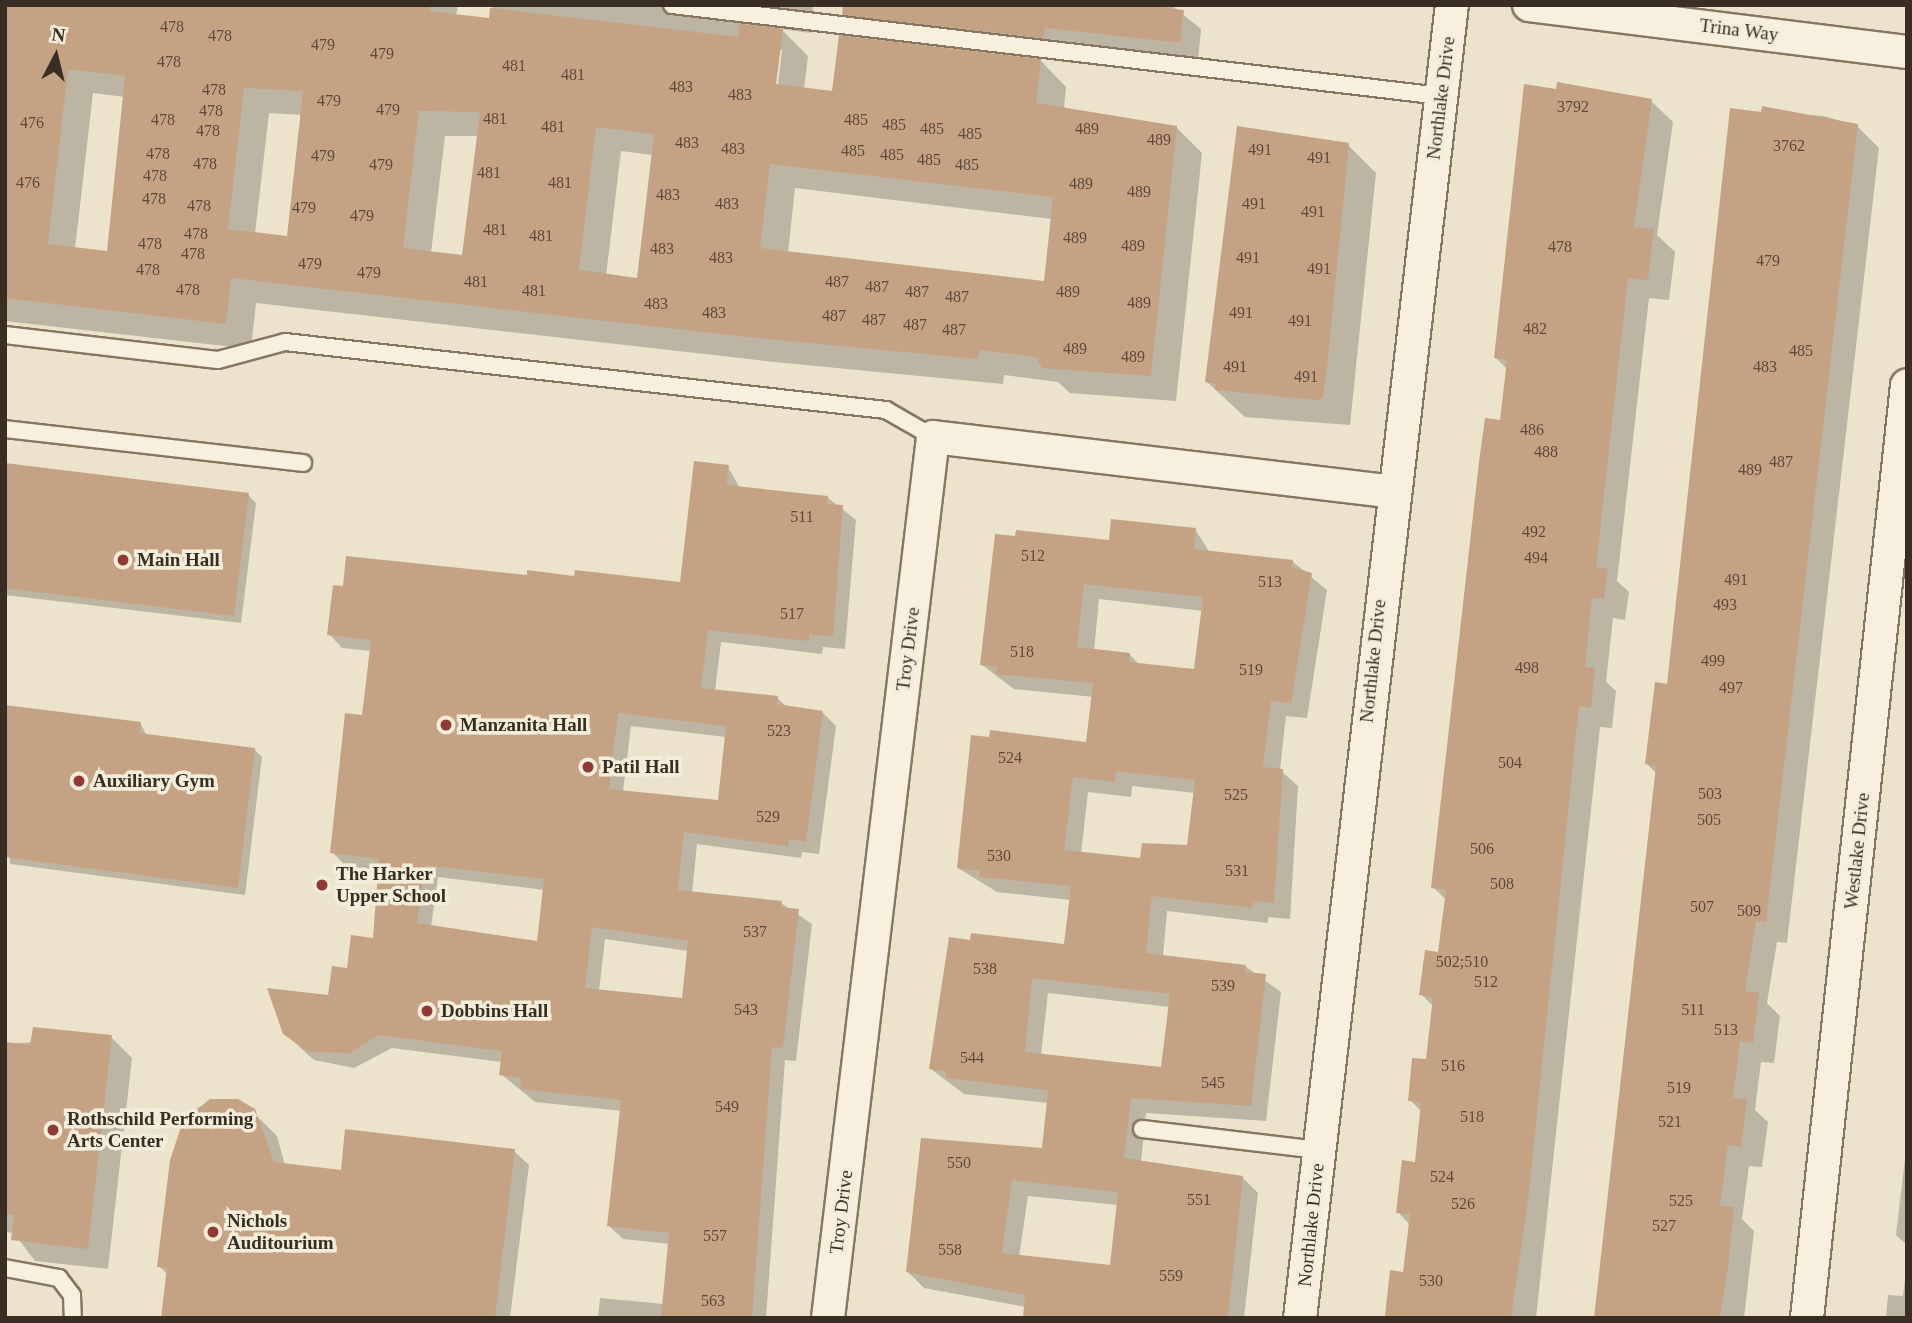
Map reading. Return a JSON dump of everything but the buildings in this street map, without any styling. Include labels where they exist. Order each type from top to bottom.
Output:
[{"type":"street","name":"Northlake Drive","points":[[1300,1318],[1391,492],[1452,5]]},
{"type":"street","name":"Trina Way","points":[[1529,5],[1688,14],[1907,52]]},
{"type":"street","name":"Westlake Drive","points":[[1807,1318],[1907,385]]},
{"type":"street","points":[[933,438],[1391,492]]},
{"type":"street","name":"Troy Drive","points":[[828,1318],[933,438]]},
{"type":"lane","points":[[672,5],[1441,96]]},
{"type":"lane","points":[[5,335],[218,360],[285,342],[886,410],[933,438]]},
{"type":"lane","points":[[5,429],[303,463]]},
{"type":"lane","points":[[1142,1129],[1319,1150]]},
{"type":"lane","points":[[5,1268],[59,1278],[72,1295],[74,1318]]},
{"type":"place","name":"Main Hall","points":[[123,560]]},
{"type":"place","name":"Manzanita Hall","points":[[446,725]]},
{"type":"place","name":"Patil Hall","points":[[588,767]]},
{"type":"place","name":"Auxiliary Gym","points":[[79,781]]},
{"type":"place","name":"The Harker Upper School","points":[[322,885]]},
{"type":"place","name":"Dobbins Hall","points":[[427,1011]]},
{"type":"place","name":"Rothschild Performing Arts Center","points":[[53,1130]]},
{"type":"place","name":"Nichols Auditourium","points":[[213,1232]]}]
